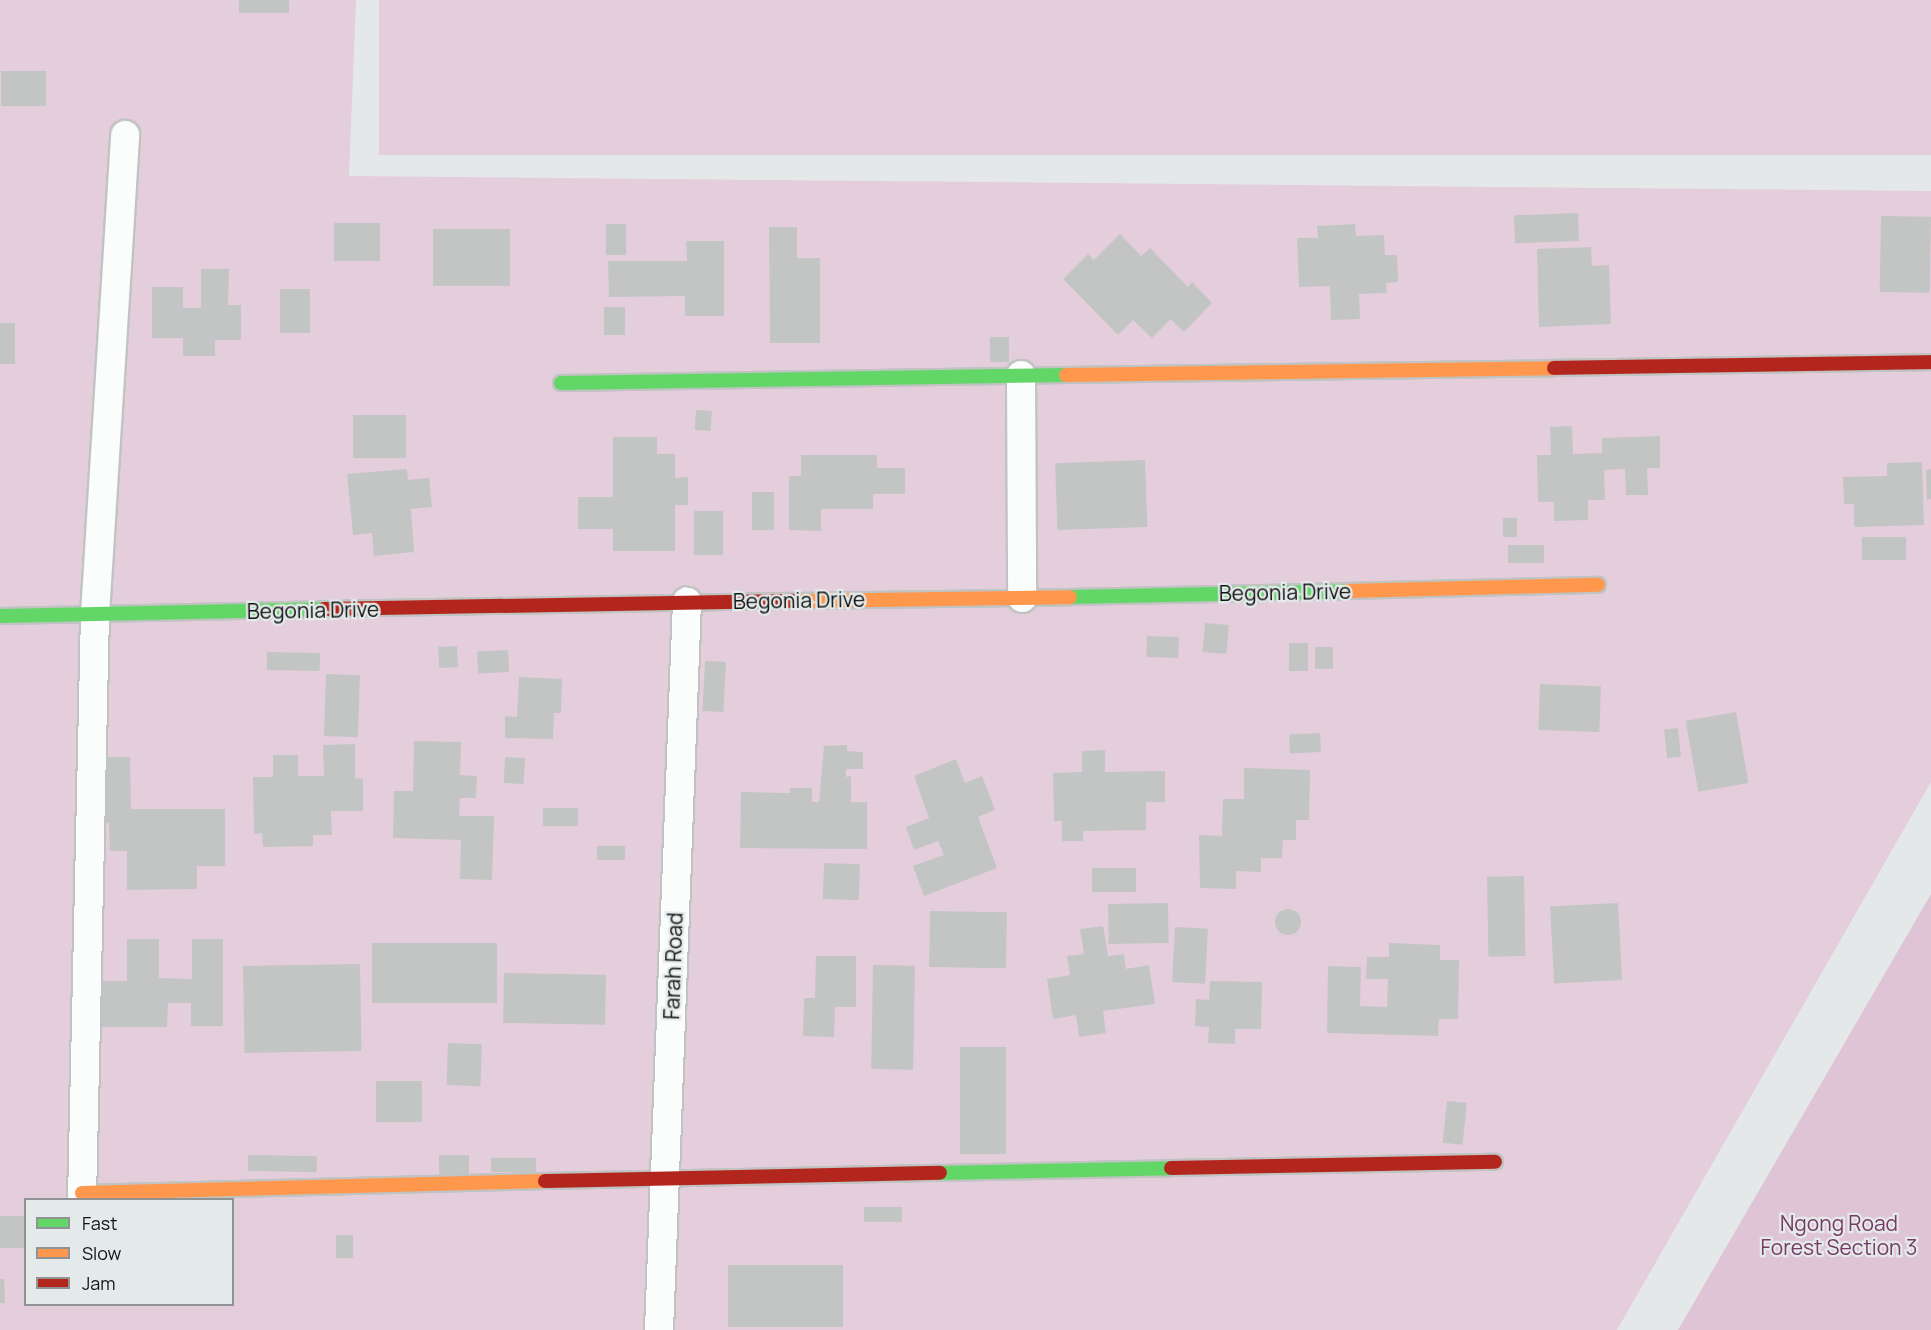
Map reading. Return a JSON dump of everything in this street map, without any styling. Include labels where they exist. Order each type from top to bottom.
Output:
[{"type":"street","points":[[125,135],[95,615],[82,1196],[665,1178],[1495,1162]]},
{"type":"street","points":[[561,383],[1931,362]]},
{"type":"street","points":[[1021,375],[1022,598]]},
{"type":"street","name":"Begonia Drive","points":[[0,616],[687,602],[1022,598],[1598,585]]},
{"type":"street","name":"Farah Road","points":[[659,1330],[687,602]]},
{"type":"shaded area","points":[[0,0],[356,0],[349,176],[1931,191],[1931,782],[1617,1330],[0,1330]]},
{"type":"shaded area","points":[[379,0],[1931,0],[1931,155],[379,155]]},
{"type":"green space","name":"Ngong Road Forest Section 3","points":[[1931,894],[1931,1330],[1678,1330]]},
{"type":"building","points":[[239,0],[289,0],[289,13],[239,13]]},
{"type":"building","points":[[1,71],[46,71],[46,106],[1,106]]},
{"type":"building","points":[[1578,213],[1579,241],[1515,243],[1514,215]]},
{"type":"building","points":[[1881,216],[1931,217],[1930,293],[1880,292]]},
{"type":"building","points":[[334,223],[380,223],[380,261],[334,261]]},
{"type":"building","points":[[606,224],[626,224],[626,255],[606,255]]},
{"type":"building","points":[[1355,224],[1356,236],[1384,235],[1385,255],[1397,255],[1398,282],[1386,283],[1387,293],[1359,294],[1360,319],[1331,320],[1330,286],[1299,287],[1297,238],[1318,238],[1317,226]]},
{"type":"building","points":[[769,227],[797,227],[797,258],[820,258],[820,343],[770,343]]},
{"type":"building","points":[[433,229],[510,229],[510,286],[433,286]]},
{"type":"building","points":[[1120,234],[1141,256],[1150,248],[1188,287],[1192,282],[1212,303],[1184,332],[1171,319],[1152,338],[1133,320],[1118,335],[1063,279],[1088,254],[1094,260]]},
{"type":"building","points":[[686,241],[724,241],[724,316],[685,316],[685,296],[609,297],[608,261],[687,261]]},
{"type":"building","points":[[1591,247],[1592,266],[1609,265],[1611,324],[1539,327],[1537,249]]},
{"type":"building","points":[[201,269],[229,269],[228,305],[241,305],[241,340],[215,340],[215,356],[183,356],[183,338],[152,338],[152,287],[183,287],[183,308],[201,308]]},
{"type":"building","points":[[280,289],[310,289],[310,333],[280,333]]},
{"type":"building","points":[[604,307],[625,307],[625,335],[604,335]]},
{"type":"building","points":[[0,323],[15,323],[15,364],[0,364]]},
{"type":"building","points":[[990,337],[1009,337],[1009,362],[990,362]]},
{"type":"building","points":[[696,410],[712,411],[711,431],[695,430]]},
{"type":"building","points":[[353,415],[406,415],[406,458],[353,458]]},
{"type":"building","points":[[1572,426],[1573,454],[1602,453],[1602,438],[1660,436],[1660,468],[1647,468],[1648,495],[1626,495],[1625,469],[1604,470],[1605,500],[1588,500],[1588,520],[1554,521],[1554,502],[1538,502],[1537,455],[1551,455],[1550,427]]},
{"type":"building","points":[[613,437],[657,437],[657,454],[675,454],[675,478],[688,477],[688,505],[675,505],[675,551],[613,551],[613,529],[578,529],[578,497],[613,497]]},
{"type":"building","points":[[801,455],[877,455],[877,468],[905,468],[905,494],[873,494],[873,509],[821,509],[821,531],[789,530],[789,476],[801,476]]},
{"type":"building","points":[[1145,460],[1147,527],[1057,530],[1055,463]]},
{"type":"building","points":[[1922,462],[1924,525],[1854,527],[1854,504],[1844,504],[1843,477],[1887,476],[1887,463]]},
{"type":"building","points":[[407,469],[408,480],[429,478],[432,507],[411,509],[414,552],[374,556],[372,533],[353,535],[347,474]]},
{"type":"building","points":[[1931,469],[1931,499],[1927,500],[1926,470]]},
{"type":"building","points":[[752,492],[774,492],[774,530],[752,530]]},
{"type":"building","points":[[694,511],[723,511],[723,555],[694,555]]},
{"type":"building","points":[[1503,518],[1517,518],[1517,537],[1503,537]]},
{"type":"building","points":[[1862,537],[1906,537],[1906,560],[1862,560]]},
{"type":"building","points":[[1508,545],[1544,545],[1544,563],[1508,563]]},
{"type":"building","points":[[1205,623],[1229,625],[1226,654],[1202,652]]},
{"type":"building","points":[[1147,636],[1179,637],[1178,658],[1146,657]]},
{"type":"building","points":[[1289,643],[1308,643],[1308,671],[1289,671]]},
{"type":"building","points":[[457,646],[458,667],[439,668],[438,647]]},
{"type":"building","points":[[1315,647],[1333,647],[1333,669],[1315,669]]},
{"type":"building","points":[[508,650],[509,672],[478,674],[477,652]]},
{"type":"building","points":[[267,652],[320,653],[320,671],[267,670]]},
{"type":"building","points":[[705,661],[726,662],[723,712],[702,711]]},
{"type":"building","points":[[326,674],[360,675],[358,737],[324,736]]},
{"type":"building","points":[[519,677],[562,679],[561,713],[554,713],[553,739],[505,738],[505,716],[517,717]]},
{"type":"building","points":[[1540,684],[1601,686],[1599,732],[1538,730]]},
{"type":"building","points":[[1736,712],[1749,783],[1698,792],[1686,721]]},
{"type":"building","points":[[1678,728],[1681,757],[1667,758],[1664,729]]},
{"type":"building","points":[[1320,733],[1321,752],[1290,754],[1289,735]]},
{"type":"building","points":[[414,741],[461,742],[460,775],[477,776],[476,798],[460,798],[459,816],[494,816],[492,880],[460,879],[461,840],[393,838],[394,791],[413,791]]},
{"type":"building","points":[[355,744],[355,778],[363,779],[363,811],[331,811],[332,835],[313,835],[313,846],[263,847],[262,833],[254,834],[253,777],[273,777],[273,755],[298,755],[298,776],[324,776],[323,745]]},
{"type":"building","points":[[847,745],[847,751],[863,752],[863,769],[846,769],[846,777],[851,776],[851,802],[867,802],[867,849],[740,848],[741,792],[790,793],[790,788],[812,788],[812,802],[819,802],[824,746]]},
{"type":"building","points":[[1105,750],[1105,772],[1165,771],[1165,802],[1146,802],[1146,830],[1083,831],[1083,841],[1062,841],[1062,821],[1054,821],[1053,773],[1082,772],[1082,751]]},
{"type":"building","points":[[100,757],[130,757],[131,809],[225,809],[225,866],[197,866],[197,889],[127,890],[127,851],[110,851],[109,823],[101,823]]},
{"type":"building","points":[[505,757],[525,758],[524,784],[504,783]]},
{"type":"building","points":[[956,759],[965,783],[982,776],[995,810],[978,817],[997,868],[924,896],[913,866],[944,855],[938,841],[914,850],[906,827],[929,818],[914,776]]},
{"type":"building","points":[[1244,768],[1310,770],[1309,820],[1296,820],[1296,840],[1283,840],[1282,858],[1261,858],[1261,872],[1236,871],[1236,889],[1200,888],[1199,835],[1222,836],[1223,799],[1244,799]]},
{"type":"building","points":[[543,808],[578,808],[578,826],[543,826]]},
{"type":"building","points":[[597,846],[625,846],[625,860],[597,860]]},
{"type":"building","points":[[824,863],[860,864],[859,900],[823,899]]},
{"type":"building","points":[[1092,868],[1136,868],[1136,892],[1092,892]]},
{"type":"building","points":[[1524,876],[1525,956],[1488,957],[1487,877]]},
{"type":"building","points":[[1168,903],[1169,943],[1109,944],[1108,904]]},
{"type":"building","points":[[1618,903],[1622,980],[1554,983],[1550,907]]},
{"type":"building","points":[[1288,909],[1297,913],[1301,922],[1297,931],[1288,935],[1279,931],[1275,922],[1279,913]]},
{"type":"building","points":[[930,911],[1007,912],[1006,968],[929,967]]},
{"type":"building","points":[[1103,926],[1108,956],[1124,954],[1126,969],[1149,965],[1155,1004],[1103,1011],[1106,1033],[1079,1037],[1076,1015],[1053,1019],[1047,979],[1070,975],[1067,956],[1084,954],[1080,929]]},
{"type":"building","points":[[1175,927],[1208,929],[1205,984],[1172,982]]},
{"type":"building","points":[[127,939],[159,939],[159,978],[192,979],[192,939],[223,939],[223,1026],[191,1026],[191,1003],[168,1003],[167,1027],[97,1027],[97,981],[127,981]]},
{"type":"building","points":[[372,943],[497,943],[497,1003],[372,1003]]},
{"type":"building","points":[[1389,943],[1440,945],[1440,960],[1459,960],[1458,1019],[1439,1019],[1438,1036],[1327,1033],[1328,966],[1361,967],[1360,1006],[1387,1007],[1388,979],[1366,979],[1367,957],[1389,957]]},
{"type":"building","points":[[816,956],[856,956],[856,1007],[835,1007],[834,1037],[803,1036],[804,998],[815,998]]},
{"type":"building","points":[[360,964],[362,1051],[245,1053],[243,966]]},
{"type":"building","points":[[873,965],[915,966],[913,1070],[871,1069]]},
{"type":"building","points":[[504,973],[606,975],[605,1025],[503,1023]]},
{"type":"building","points":[[1210,981],[1262,982],[1261,1029],[1235,1029],[1235,1044],[1208,1043],[1209,1027],[1195,1026],[1196,999],[1209,1000]]},
{"type":"building","points":[[448,1043],[482,1044],[481,1086],[447,1085]]},
{"type":"building","points":[[960,1047],[1006,1047],[1006,1154],[960,1154]]},
{"type":"building","points":[[376,1081],[422,1081],[422,1122],[376,1122]]},
{"type":"building","points":[[1447,1101],[1467,1103],[1463,1145],[1443,1143]]},
{"type":"building","points":[[248,1155],[317,1156],[317,1172],[248,1171]]},
{"type":"building","points":[[439,1155],[469,1155],[469,1174],[439,1174]]},
{"type":"building","points":[[491,1158],[536,1158],[536,1172],[491,1172]]},
{"type":"building","points":[[864,1207],[902,1207],[902,1222],[864,1222]]},
{"type":"building","points":[[0,1216],[24,1216],[24,1248],[0,1248]]},
{"type":"building","points":[[336,1235],[353,1235],[353,1258],[336,1258]]},
{"type":"building","points":[[728,1265],[843,1265],[843,1327],[728,1327]]},
{"type":"building","points":[[0,1279],[4,1279],[5,1303],[0,1303]]},
{"type":"traffic: fast","points":[[561,383],[1066,375]]},
{"type":"traffic: fast","points":[[1070,597],[1347,591]]},
{"type":"traffic: fast","points":[[0,616],[324,609]]},
{"type":"traffic: fast","points":[[940,1173],[1171,1168]]},
{"type":"traffic: slow","points":[[1066,375],[1554,368]]},
{"type":"traffic: slow","points":[[1347,591],[1598,585]]},
{"type":"traffic: slow","points":[[797,601],[1070,597]]},
{"type":"traffic: slow","points":[[82,1193],[545,1181]]},
{"type":"traffic: jam","points":[[1554,368],[1931,362]]},
{"type":"traffic: jam","points":[[324,609],[797,601]]},
{"type":"traffic: jam","points":[[1171,1168],[1495,1162]]},
{"type":"traffic: jam","points":[[545,1181],[940,1173]]}]
